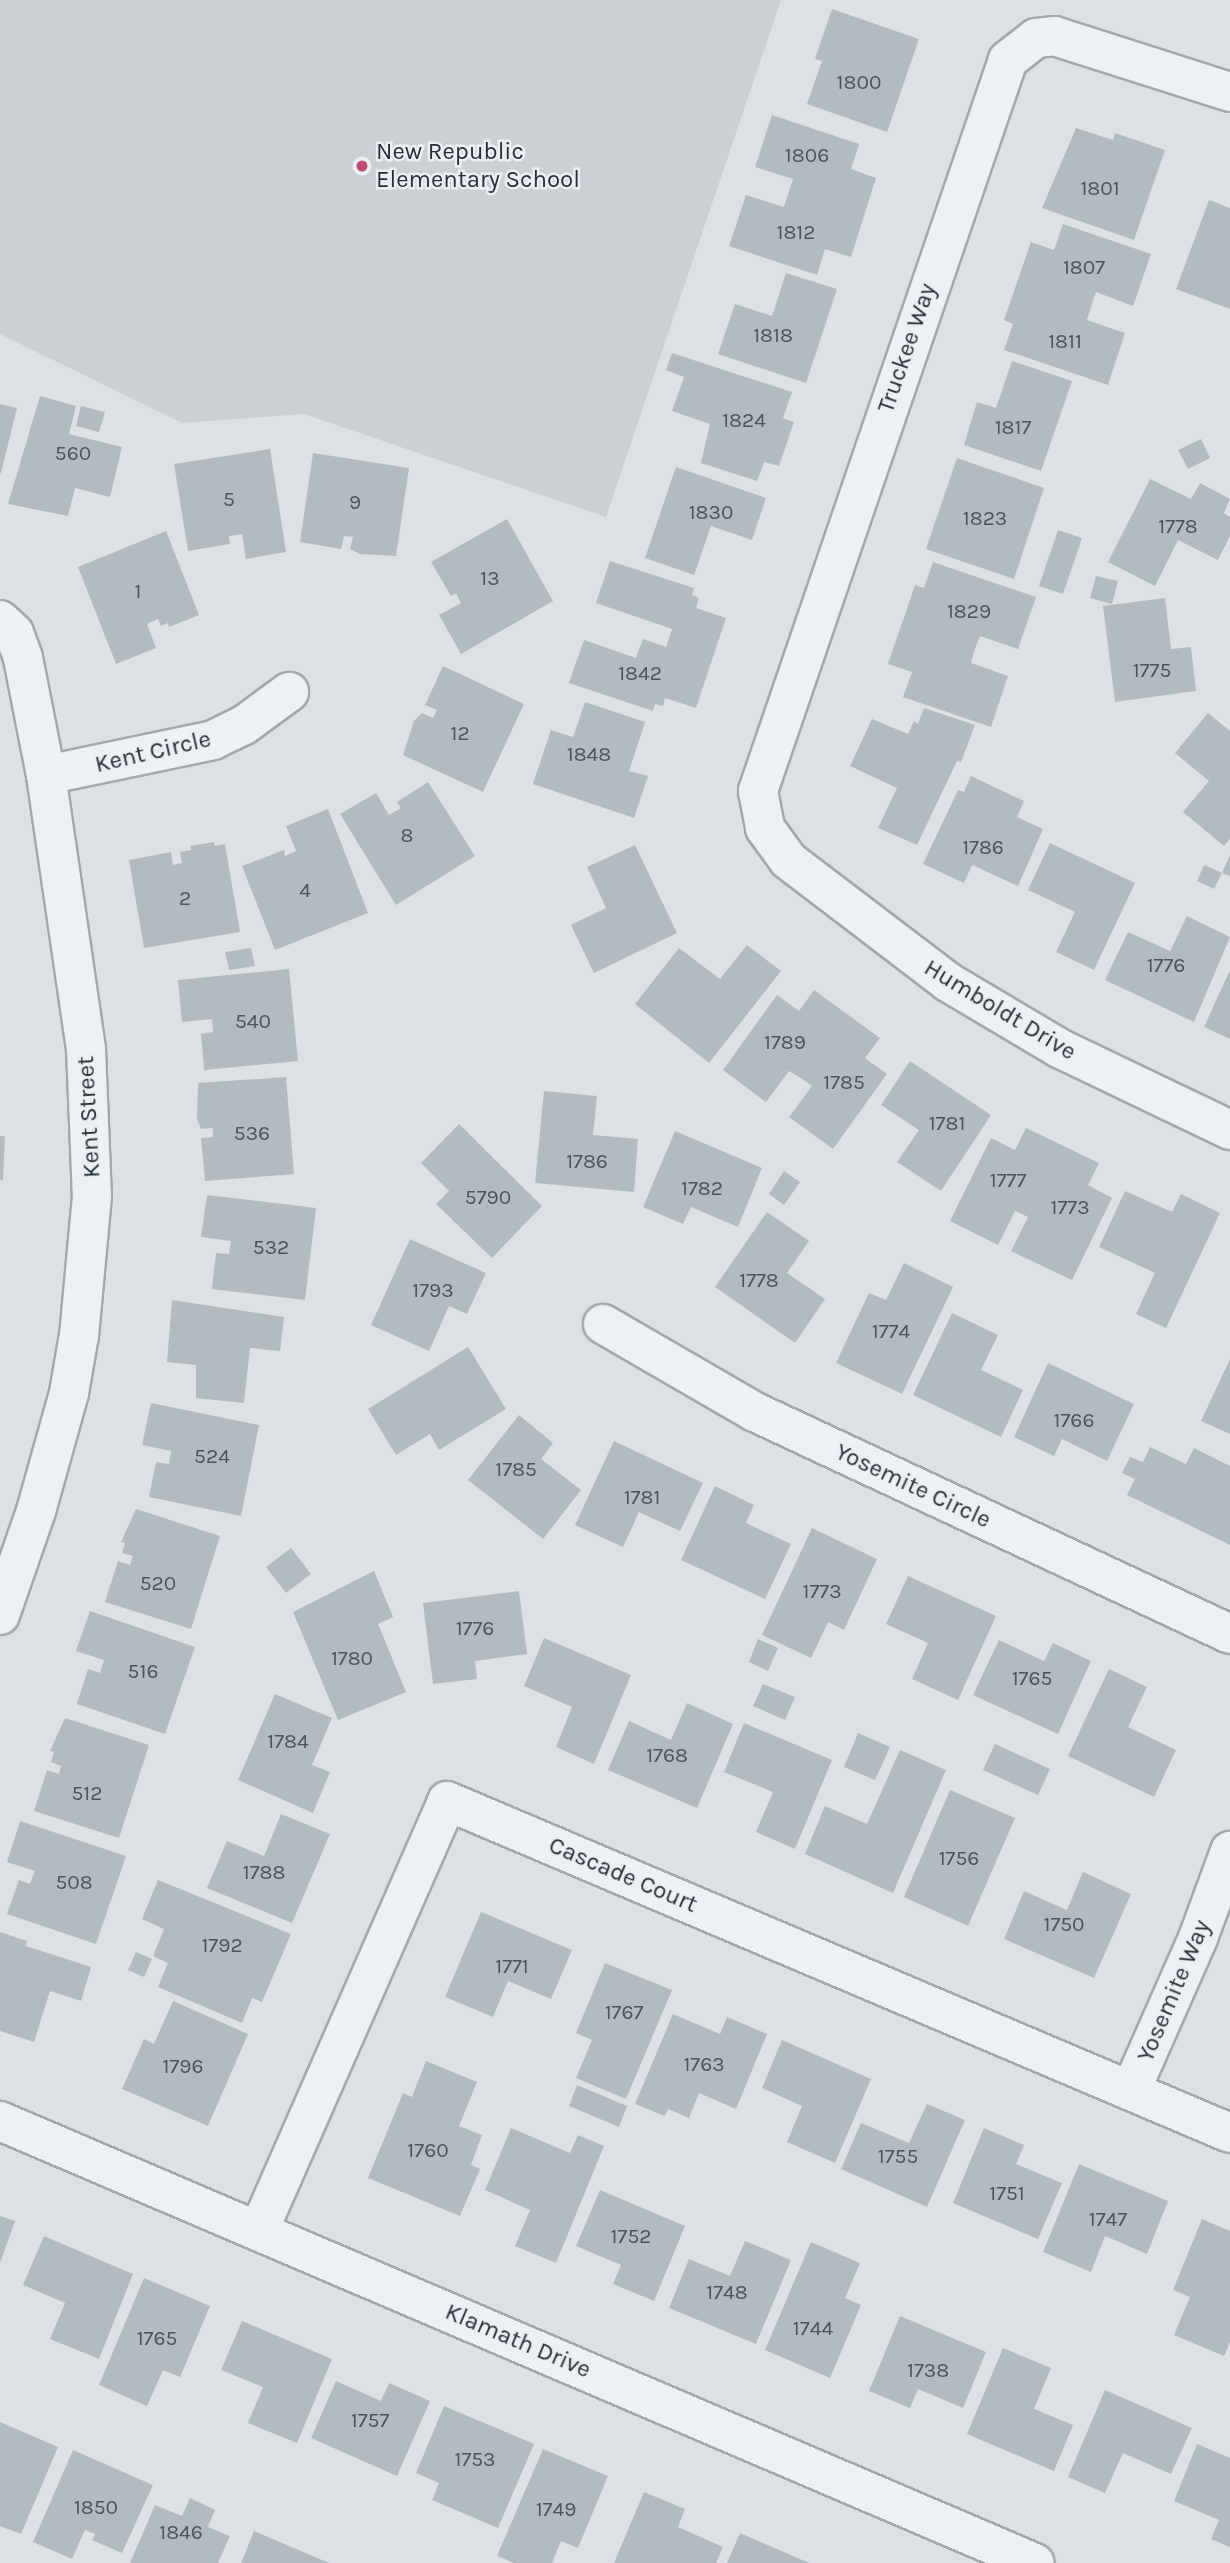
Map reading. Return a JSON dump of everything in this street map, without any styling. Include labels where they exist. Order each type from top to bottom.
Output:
[{"type":"street","name":"Truckee Way","points":[[788,860],[773,844],[759,809],[764,763],[1007,61],[1036,38],[1055,36],[1230,92]]},
{"type":"street","name":"Kent Street","points":[[0,620],[14,634],[23,658],[46,775],[86,1049],[92,1196],[84,1297],[69,1393],[52,1460],[0,1615]]},
{"type":"street","name":"Kent Circle","points":[[46,775],[214,740],[244,724],[289,692]]},
{"type":"street","name":"Humboldt Drive","points":[[788,860],[948,982],[999,1014],[1117,1077],[1230,1130]]},
{"type":"street","name":"Yosemite Circle","points":[[603,1324],[755,1412],[1230,1634]]},
{"type":"street","name":"Cascade Court","points":[[259,2230],[447,1801],[1230,2133]]},
{"type":"street","name":"Yosemite Way","points":[[1131,2090],[1198,1938],[1230,1851]]},
{"type":"street","name":"Klamath Drive","points":[[0,2121],[1035,2563]]},
{"type":"shaded area","name":"New Republic Elementary School","points":[[0,0],[781,0],[606,517],[304,414],[182,423],[0,334]]},
{"type":"building","points":[[832,9],[919,39],[887,132],[807,104],[822,61],[815,59]]},
{"type":"building","points":[[772,115],[859,144],[851,169],[876,178],[851,257],[825,249],[817,275],[729,246],[746,195],[784,207],[793,179],[755,167]]},
{"type":"building","points":[[1076,128],[1113,140],[1115,133],[1165,150],[1134,240],[1042,208]]},
{"type":"building","points":[[1209,200],[1230,208],[1230,309],[1176,289]]},
{"type":"building","points":[[1063,224],[1151,254],[1133,306],[1096,292],[1091,307],[1087,320],[1125,333],[1108,385],[1004,350],[1013,324],[1004,320],[1031,242],[1054,250]]},
{"type":"building","points":[[786,273],[837,289],[806,383],[718,354],[735,304],[772,316]]},
{"type":"building","points":[[672,353],[792,392],[783,418],[794,422],[779,466],[764,462],[757,481],[701,463],[710,424],[672,411],[684,377],[666,370]]},
{"type":"building","points":[[1012,361],[1072,381],[1041,471],[964,445],[977,402],[996,408]]},
{"type":"building","points":[[40,396],[76,406],[69,434],[122,447],[110,497],[75,488],[68,516],[8,504]]},
{"type":"building","points":[[0,404],[17,408],[1,473],[0,473]]},
{"type":"building","points":[[81,406],[105,412],[99,432],[76,426]]},
{"type":"building","points":[[1201,439],[1210,458],[1188,469],[1178,450]]},
{"type":"building","points":[[270,449],[286,552],[246,559],[242,534],[229,536],[230,544],[188,551],[174,464]]},
{"type":"building","points":[[313,453],[409,468],[396,556],[360,554],[350,549],[353,537],[344,536],[341,549],[300,542]]},
{"type":"building","points":[[957,458],[1044,488],[1014,579],[926,549]]},
{"type":"building","points":[[676,467],[766,498],[752,540],[711,526],[694,575],[645,558]]},
{"type":"building","points":[[1150,479],[1191,499],[1200,483],[1230,499],[1224,513],[1230,517],[1230,536],[1218,560],[1178,540],[1155,586],[1108,562]]},
{"type":"building","points":[[507,519],[553,601],[461,654],[439,615],[461,603],[456,593],[451,596],[431,562]]},
{"type":"building","points":[[1058,530],[1082,538],[1063,594],[1039,586]]},
{"type":"building","points":[[166,531],[199,615],[169,627],[168,623],[161,626],[158,619],[147,624],[156,648],[116,664],[78,567]]},
{"type":"building","points":[[610,561],[694,588],[692,595],[699,598],[696,608],[726,618],[696,708],[665,698],[663,706],[655,704],[653,711],[569,683],[584,640],[636,658],[643,639],[666,647],[672,629],[596,603]]},
{"type":"building","points":[[933,562],[1036,597],[1018,649],[980,636],[975,649],[971,663],[1008,676],[991,727],[903,697],[912,672],[888,664],[915,585],[924,588]]},
{"type":"building","points":[[1096,576],[1118,581],[1112,604],[1090,598]]},
{"type":"building","points":[[1165,598],[1171,649],[1191,647],[1196,691],[1115,702],[1103,606]]},
{"type":"building","points":[[443,666],[524,704],[483,792],[403,755],[414,721],[422,713],[433,718],[437,710],[425,705]]},
{"type":"building","points":[[585,702],[645,722],[629,771],[648,776],[634,818],[533,784],[551,730],[573,737]]},
{"type":"building","points":[[924,708],[975,725],[961,762],[957,761],[917,845],[878,828],[897,788],[850,766],[872,719],[908,734],[914,721],[918,724]]},
{"type":"building","points":[[1208,713],[1230,731],[1230,839],[1224,846],[1183,812],[1209,781],[1175,753]]},
{"type":"building","points":[[971,776],[1024,801],[1017,817],[1043,829],[1018,886],[972,865],[964,883],[923,864],[958,790],[964,792]]},
{"type":"building","points":[[428,782],[475,856],[396,905],[340,814],[376,793],[389,815],[401,808],[397,802]]},
{"type":"building","points":[[328,809],[368,913],[275,950],[242,866],[284,850],[285,856],[296,851],[286,826]]},
{"type":"building","points":[[214,842],[215,846],[225,844],[240,932],[144,948],[129,860],[171,852],[173,865],[182,863],[180,852],[191,850],[190,846]]},
{"type":"building","points":[[1050,843],[1135,883],[1094,970],[1056,952],[1075,912],[1028,890]]},
{"type":"building","points":[[635,845],[677,933],[594,973],[571,925],[606,908],[587,867]]},
{"type":"building","points":[[1230,855],[1230,876],[1222,873]]},
{"type":"building","points":[[1204,865],[1222,873],[1214,889],[1197,881]]},
{"type":"building","points":[[1187,916],[1230,937],[1194,1022],[1105,980],[1128,932],[1170,951]]},
{"type":"building","points":[[747,945],[781,971],[709,1063],[635,1004],[679,948],[720,979]]},
{"type":"building","points":[[251,948],[255,966],[229,970],[225,952]]},
{"type":"building","points":[[289,969],[298,1061],[204,1070],[201,1034],[213,1032],[212,1019],[182,1022],[178,980]]},
{"type":"building","points":[[1230,970],[1230,1039],[1204,1027]]},
{"type":"building","points":[[814,990],[880,1038],[865,1058],[887,1074],[833,1149],[789,1117],[812,1086],[801,1078],[789,1071],[766,1102],[723,1070],[777,995],[799,1011]]},
{"type":"building","points":[[910,1061],[991,1115],[941,1191],[897,1162],[919,1130],[881,1105]]},
{"type":"building","points":[[286,1077],[294,1174],[205,1181],[201,1138],[213,1137],[213,1128],[201,1129],[197,1119],[198,1083]]},
{"type":"building","points":[[544,1091],[597,1096],[593,1135],[638,1139],[634,1192],[535,1183]]},
{"type":"building","points":[[459,1124],[542,1206],[492,1258],[436,1204],[449,1191],[421,1163]]},
{"type":"building","points":[[1026,1128],[1099,1163],[1088,1185],[1112,1198],[1072,1280],[1011,1251],[1028,1217],[1015,1211],[998,1245],[950,1221],[991,1138],[1015,1150]]},
{"type":"building","points":[[675,1131],[762,1168],[738,1227],[691,1207],[683,1224],[643,1207]]},
{"type":"building","points":[[0,1136],[5,1136],[3,1180],[0,1180]]},
{"type":"building","points":[[784,1171],[800,1182],[784,1205],[769,1194]]},
{"type":"building","points":[[1125,1191],[1172,1212],[1181,1194],[1220,1213],[1166,1328],[1136,1314],[1155,1273],[1099,1247]]},
{"type":"building","points":[[207,1195],[316,1208],[305,1300],[212,1289],[216,1253],[229,1254],[231,1241],[201,1237]]},
{"type":"building","points":[[767,1212],[809,1241],[787,1273],[825,1299],[795,1343],[715,1287]]},
{"type":"building","points":[[410,1239],[486,1273],[467,1314],[449,1306],[429,1351],[371,1325]]},
{"type":"building","points":[[904,1263],[953,1287],[902,1394],[836,1363],[869,1293],[886,1300]]},
{"type":"building","points":[[172,1300],[284,1317],[280,1351],[250,1348],[244,1403],[196,1398],[196,1365],[167,1362]]},
{"type":"building","points":[[952,1313],[998,1335],[981,1370],[1023,1390],[1001,1437],[913,1395]]},
{"type":"building","points":[[468,1347],[506,1409],[439,1450],[430,1434],[396,1455],[368,1409]]},
{"type":"building","points":[[1230,1359],[1230,1434],[1201,1421]]},
{"type":"building","points":[[1048,1363],[1134,1404],[1107,1461],[1062,1439],[1054,1456],[1014,1437]]},
{"type":"building","points":[[151,1403],[259,1425],[241,1516],[149,1497],[156,1462],[169,1464],[171,1451],[142,1445]]},
{"type":"building","points":[[519,1415],[553,1443],[541,1459],[581,1490],[543,1539],[468,1480]]},
{"type":"building","points":[[614,1441],[703,1483],[680,1531],[639,1512],[623,1547],[575,1525]]},
{"type":"building","points":[[1150,1447],[1186,1464],[1194,1448],[1230,1466],[1230,1545],[1127,1495],[1135,1479],[1122,1473],[1130,1457],[1143,1462]]},
{"type":"building","points":[[715,1486],[754,1505],[746,1523],[791,1544],[765,1599],[681,1560]]},
{"type":"building","points":[[136,1509],[220,1536],[191,1629],[105,1602],[118,1561],[130,1565],[133,1556],[122,1553],[125,1543],[121,1542]]},
{"type":"building","points":[[812,1528],[877,1559],[844,1630],[828,1622],[811,1658],[762,1635]]},
{"type":"building","points":[[291,1548],[311,1574],[286,1593],[266,1567]]},
{"type":"building","points":[[374,1571],[393,1617],[378,1624],[406,1692],[338,1720],[293,1612]]},
{"type":"building","points":[[908,1576],[996,1616],[958,1700],[912,1679],[928,1643],[886,1624]]},
{"type":"building","points":[[519,1591],[527,1654],[475,1661],[477,1679],[433,1684],[423,1603]]},
{"type":"building","points":[[90,1611],[195,1647],[165,1734],[77,1704],[88,1669],[100,1673],[104,1660],[76,1651]]},
{"type":"building","points":[[544,1638],[631,1675],[594,1764],[556,1747],[572,1707],[524,1686]]},
{"type":"building","points":[[758,1639],[778,1648],[768,1671],[749,1662]]},
{"type":"building","points":[[999,1640],[1044,1661],[1053,1643],[1091,1661],[1058,1734],[973,1695]]},
{"type":"building","points":[[1109,1669],[1147,1687],[1128,1727],[1176,1750],[1154,1797],[1068,1756]]},
{"type":"building","points":[[763,1684],[795,1697],[785,1720],[753,1706]]},
{"type":"building","points":[[275,1694],[332,1718],[312,1765],[330,1772],[313,1813],[238,1780]]},
{"type":"building","points":[[687,1703],[733,1724],[697,1808],[608,1770],[629,1721],[671,1740]]},
{"type":"building","points":[[65,1718],[149,1745],[119,1838],[34,1811],[47,1770],[59,1774],[61,1766],[51,1762],[54,1752],[50,1751]]},
{"type":"building","points":[[744,1723],[832,1760],[795,1849],[756,1832],[773,1792],[724,1772]]},
{"type":"building","points":[[858,1733],[890,1747],[875,1780],[844,1767]]},
{"type":"building","points":[[995,1744],[1050,1769],[1038,1795],[983,1770]]},
{"type":"building","points":[[900,1750],[946,1770],[893,1893],[805,1854],[825,1806],[867,1824]]},
{"type":"building","points":[[950,1790],[1015,1818],[968,1926],[904,1897]]},
{"type":"building","points":[[281,1814],[330,1834],[292,1923],[207,1888],[227,1841],[264,1856]]},
{"type":"building","points":[[20,1821],[126,1856],[96,1944],[7,1914],[19,1880],[30,1884],[35,1871],[7,1862]]},
{"type":"building","points":[[1083,1872],[1131,1894],[1094,1978],[1004,1939],[1024,1891],[1067,1910]]},
{"type":"building","points":[[158,1880],[291,1934],[262,2002],[252,1998],[242,2023],[158,1987],[168,1963],[153,1956],[164,1929],[142,1919]]},
{"type":"building","points":[[481,1912],[572,1950],[551,1999],[508,1981],[493,2017],[445,1997]]},
{"type":"building","points":[[0,1932],[27,1941],[26,1946],[91,1967],[81,2001],[50,1991],[34,2042],[0,2031]]},
{"type":"building","points":[[136,1952],[152,1959],[144,1977],[128,1970]]},
{"type":"building","points":[[605,1963],[672,1990],[626,2099],[576,2078],[592,2040],[576,2033]]},
{"type":"building","points":[[173,2001],[248,2034],[208,2126],[122,2089],[144,2039],[154,2044]]},
{"type":"building","points":[[673,2014],[720,2034],[727,2017],[767,2034],[736,2109],[699,2093],[689,2118],[668,2109],[665,2116],[635,2104]]},
{"type":"building","points":[[782,2040],[871,2079],[835,2163],[787,2142],[802,2106],[762,2088]]},
{"type":"building","points":[[426,2061],[477,2082],[459,2126],[482,2135],[471,2165],[480,2169],[460,2216],[368,2178],[403,2093],[412,2097]]},
{"type":"building","points":[[577,2085],[627,2106],[619,2127],[569,2106]]},
{"type":"building","points":[[927,2104],[965,2120],[927,2207],[841,2169],[861,2123],[909,2143]]},
{"type":"building","points":[[511,2128],[570,2153],[578,2135],[604,2146],[556,2263],[515,2246],[530,2210],[485,2190]]},
{"type":"building","points":[[984,2128],[1024,2145],[1016,2164],[1062,2183],[1038,2239],[953,2203]]},
{"type":"building","points":[[1079,2164],[1168,2201],[1147,2254],[1105,2236],[1091,2272],[1043,2252]]},
{"type":"building","points":[[600,2190],[685,2226],[654,2301],[613,2284],[621,2265],[576,2246]]},
{"type":"building","points":[[0,2216],[15,2221],[0,2263]]},
{"type":"building","points":[[1202,2219],[1230,2231],[1230,2342],[1224,2356],[1174,2335],[1190,2297],[1173,2290]]},
{"type":"building","points":[[44,2236],[133,2274],[99,2359],[50,2339],[65,2303],[23,2285]]},
{"type":"building","points":[[745,2241],[791,2260],[756,2344],[669,2308],[689,2259],[730,2276]]},
{"type":"building","points":[[811,2242],[860,2263],[845,2298],[861,2305],[830,2378],[765,2350]]},
{"type":"building","points":[[144,2278],[210,2306],[180,2377],[163,2370],[147,2406],[99,2385]]},
{"type":"building","points":[[900,2316],[986,2352],[963,2408],[918,2389],[910,2408],[869,2391]]},
{"type":"building","points":[[242,2321],[332,2359],[297,2443],[248,2423],[263,2387],[221,2370]]},
{"type":"building","points":[[1003,2348],[1051,2368],[1034,2409],[1073,2425],[1054,2471],[967,2434]]},
{"type":"building","points":[[336,2381],[381,2401],[389,2383],[430,2401],[397,2476],[311,2438]]},
{"type":"building","points":[[1105,2390],[1192,2428],[1171,2474],[1123,2453],[1105,2493],[1068,2477]]},
{"type":"building","points":[[444,2406],[534,2444],[498,2528],[432,2500],[439,2483],[416,2473]]},
{"type":"building","points":[[0,2422],[58,2447],[21,2534],[0,2526]]},
{"type":"building","points":[[1197,2444],[1230,2458],[1230,2547],[1211,2539],[1219,2520],[1174,2501]]},
{"type":"building","points":[[543,2449],[608,2476],[578,2548],[561,2541],[552,2563],[514,2563],[497,2556]]},
{"type":"building","points":[[73,2450],[153,2485],[122,2553],[92,2540],[95,2534],[85,2530],[72,2559],[33,2542]]},
{"type":"building","points":[[644,2492],[685,2509],[678,2527],[723,2547],[716,2563],[614,2563]]},
{"type":"building","points":[[190,2498],[215,2510],[208,2527],[230,2536],[218,2563],[130,2563],[155,2505],[182,2516]]},
{"type":"building","points":[[254,2531],[329,2563],[241,2563]]},
{"type":"building","points":[[740,2533],[809,2563],[727,2563]]},
{"type":"place","name":"New Republic Elementary School","points":[[362,166]]}]
